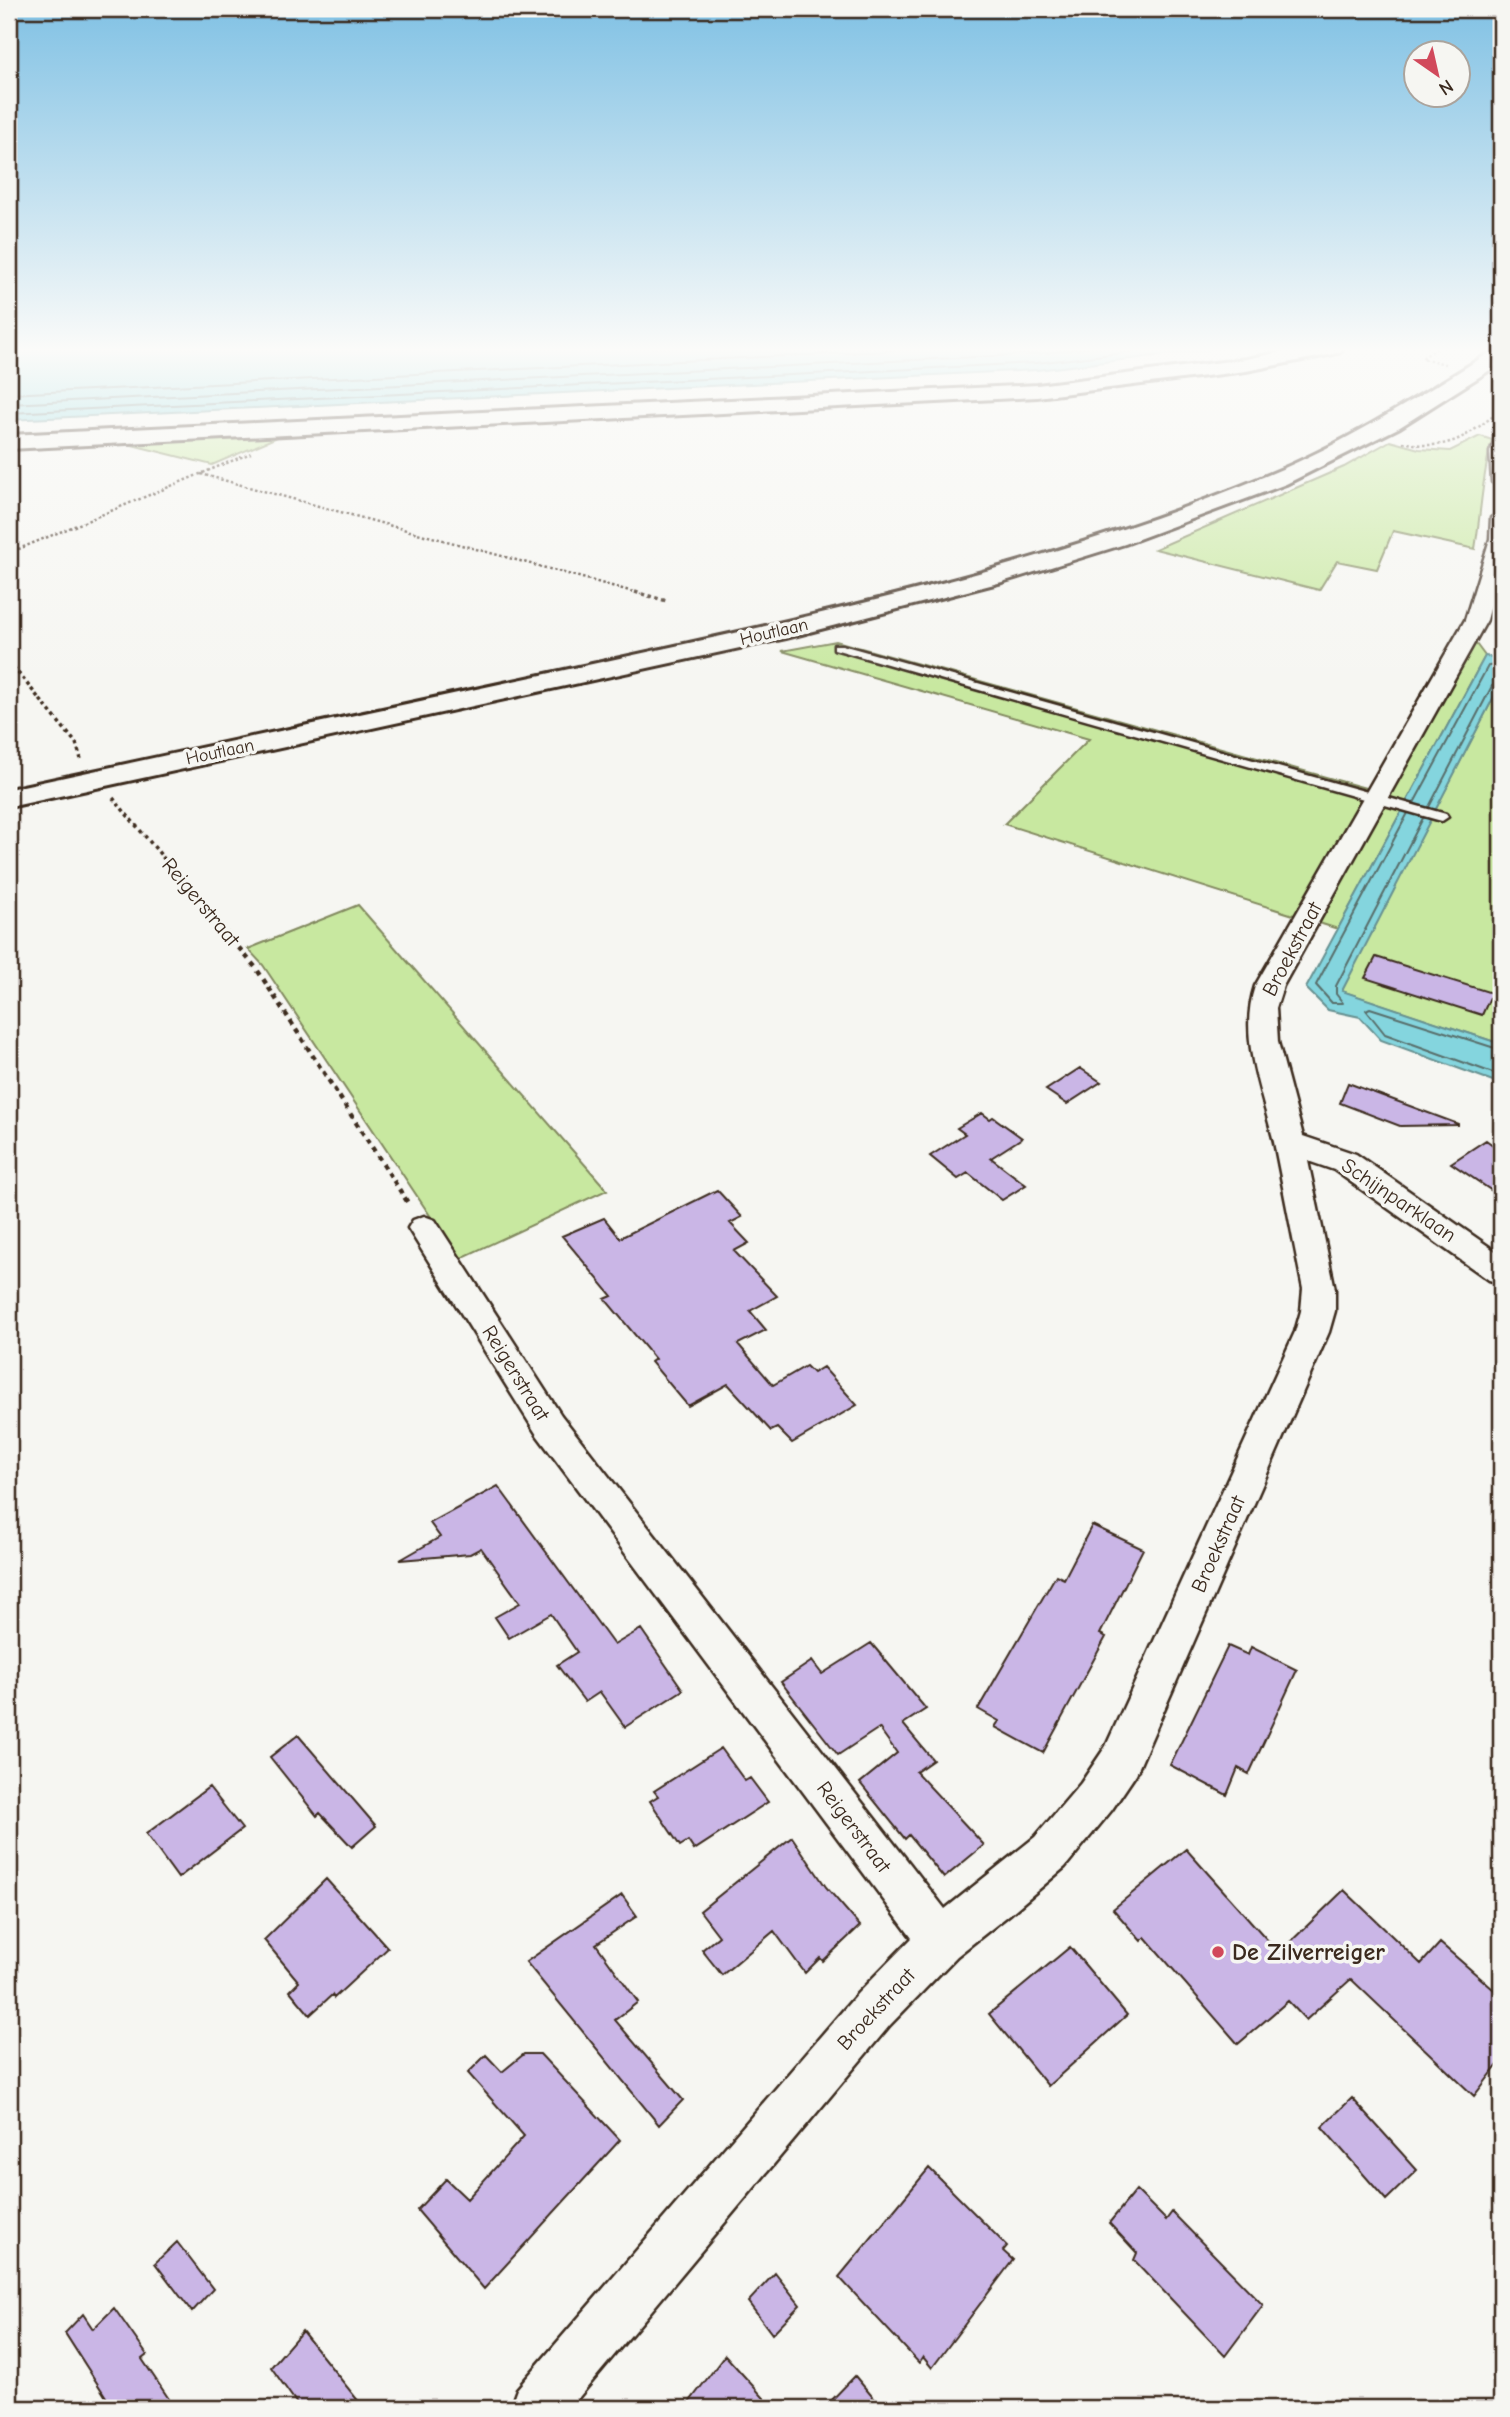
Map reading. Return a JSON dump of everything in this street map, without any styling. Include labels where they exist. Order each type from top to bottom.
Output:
[{"type":"main road","name":"Houtlaan","points":[[9,775],[836,598],[972,563],[1093,525],[1176,497],[1266,461]]},
{"type":"main road","name":"Houtlaan","points":[[9,798],[786,630],[993,577],[1128,534],[1278,479],[1314,461]]},
{"type":"street","points":[[1500,461],[1501,482]]},
{"type":"street","name":"Broekstraat","points":[[536,2408],[829,2058],[941,1940],[1050,1852],[1096,1797],[1121,1760],[1312,1332],[1318,1311],[1319,1289],[1289,1143],[1264,1042],[1262,1008],[1269,986],[1386,802],[1476,620],[1500,539],[1501,518]]},
{"type":"street","name":"Schijnparklaan","points":[[1289,1143],[1345,1162],[1501,1271]]},
{"type":"street","name":"Reigerstraat","points":[[424,1228],[549,1425],[941,1940]]},
{"type":"lane","points":[[838,647],[1441,817]]},
{"type":"path","points":[[9,553],[232,461]]},
{"type":"path","points":[[201,474],[667,601]]},
{"type":"path","points":[[9,662],[76,743],[81,759]]},
{"type":"path","name":"Reigerstraat","points":[[108,794],[256,968],[424,1228]]},
{"type":"green space","points":[[195,461],[222,461],[212,465]]},
{"type":"green space","points":[[1355,461],[1488,461],[1475,549],[1393,531],[1377,569],[1337,561],[1319,590],[1155,549]]},
{"type":"green space","points":[[1462,625],[1485,656],[1338,929],[1004,824],[1089,739],[782,651],[836,641],[1369,789]]},
{"type":"green space","points":[[1501,683],[1501,1044],[1341,991]]},
{"type":"green space","points":[[358,905],[607,1190],[459,1259],[263,965],[248,949]]},
{"type":"water","points":[[1485,656],[1501,658],[1501,683],[1342,991],[1501,1044],[1501,1084],[1381,1040],[1360,1017],[1328,1010],[1306,988]]},
{"type":"building","points":[[1376,957],[1492,993],[1482,1015],[1365,978]]},
{"type":"building","points":[[1080,1068],[1101,1082],[1067,1104],[1046,1090]]},
{"type":"building","points":[[1348,1083],[1458,1125],[1400,1126],[1340,1103]]},
{"type":"building","points":[[982,1113],[990,1119],[993,1117],[1022,1138],[991,1158],[1026,1185],[1002,1200],[968,1173],[958,1179],[930,1156],[965,1134],[957,1128]]},
{"type":"building","points":[[1486,1140],[1501,1151],[1501,1197],[1451,1163]]},
{"type":"building","points":[[717,1190],[742,1217],[730,1223],[749,1243],[734,1251],[777,1296],[750,1311],[766,1330],[738,1344],[773,1385],[806,1366],[813,1373],[823,1367],[857,1405],[792,1443],[777,1428],[771,1431],[728,1384],[688,1406],[651,1362],[655,1359],[605,1299],[612,1296],[562,1236],[604,1218],[620,1238]]},
{"type":"building","points":[[498,1486],[614,1645],[641,1629],[683,1690],[625,1727],[600,1692],[585,1702],[557,1665],[577,1652],[551,1614],[509,1638],[495,1617],[520,1603],[481,1548],[470,1554],[400,1560],[440,1537],[430,1523]]},
{"type":"building","points":[[1092,1525],[1143,1549],[1100,1634],[1106,1637],[1043,1753],[995,1727],[999,1721],[978,1709],[1056,1575],[1064,1579]]},
{"type":"building","points":[[871,1643],[926,1709],[903,1724],[933,1760],[916,1772],[984,1845],[944,1878],[909,1835],[905,1839],[860,1783],[897,1753],[879,1728],[838,1755],[781,1682],[812,1661],[822,1674]]},
{"type":"building","points":[[1228,1646],[1248,1655],[1251,1647],[1297,1670],[1249,1774],[1238,1768],[1227,1795],[1170,1765]]},
{"type":"building","points":[[298,1735],[376,1826],[352,1847],[320,1813],[317,1816],[270,1757]]},
{"type":"building","points":[[721,1748],[745,1781],[750,1778],[768,1802],[694,1850],[688,1841],[680,1846],[650,1801],[658,1796],[654,1791]]},
{"type":"building","points":[[209,1787],[242,1829],[178,1878],[146,1834]]},
{"type":"building","points":[[792,1837],[826,1887],[860,1926],[823,1961],[820,1958],[805,1973],[774,1931],[722,1975],[702,1950],[719,1936],[700,1911]]},
{"type":"building","points":[[1186,1849],[1279,1953],[1344,1890],[1421,1964],[1440,1943],[1501,1996],[1501,2061],[1474,2096],[1351,1979],[1306,2020],[1288,2001],[1238,2044],[1145,1937],[1141,1941],[1113,1909]]},
{"type":"building","points":[[326,1879],[388,1948],[334,1998],[332,1995],[310,2015],[290,1991],[299,1982],[264,1940]]},
{"type":"building","points":[[622,1895],[637,1916],[596,1944],[638,2002],[615,2020],[683,2100],[659,2125],[526,1962]]},
{"type":"building","points":[[1070,1947],[1127,2015],[1048,2086],[989,2014]]},
{"type":"building","points":[[524,2054],[540,2054],[620,2140],[484,2289],[417,2210],[446,2179],[467,2199],[524,2136],[468,2073],[486,2055],[502,2072]]},
{"type":"building","points":[[1352,2098],[1417,2170],[1386,2200],[1322,2127]]},
{"type":"building","points":[[929,2168],[1007,2246],[1003,2251],[1013,2260],[932,2368],[923,2357],[919,2363],[839,2277]]},
{"type":"building","points":[[1136,2190],[1166,2220],[1172,2212],[1263,2305],[1225,2356],[1134,2260],[1137,2253],[1109,2223]]},
{"type":"building","points":[[177,2242],[213,2289],[192,2312],[155,2263]]},
{"type":"building","points":[[775,2273],[800,2305],[772,2334],[748,2302]]},
{"type":"building","points":[[114,2308],[147,2355],[142,2359],[175,2408],[113,2408],[65,2333],[83,2314],[93,2329]]},
{"type":"building","points":[[302,2331],[364,2408],[300,2408],[271,2367]]},
{"type":"building","points":[[725,2355],[773,2408],[685,2408]]},
{"type":"building","points":[[855,2376],[882,2408],[824,2408]]},
{"type":"place","name":"De Zilverreiger","points":[[1218,1952]]}]
